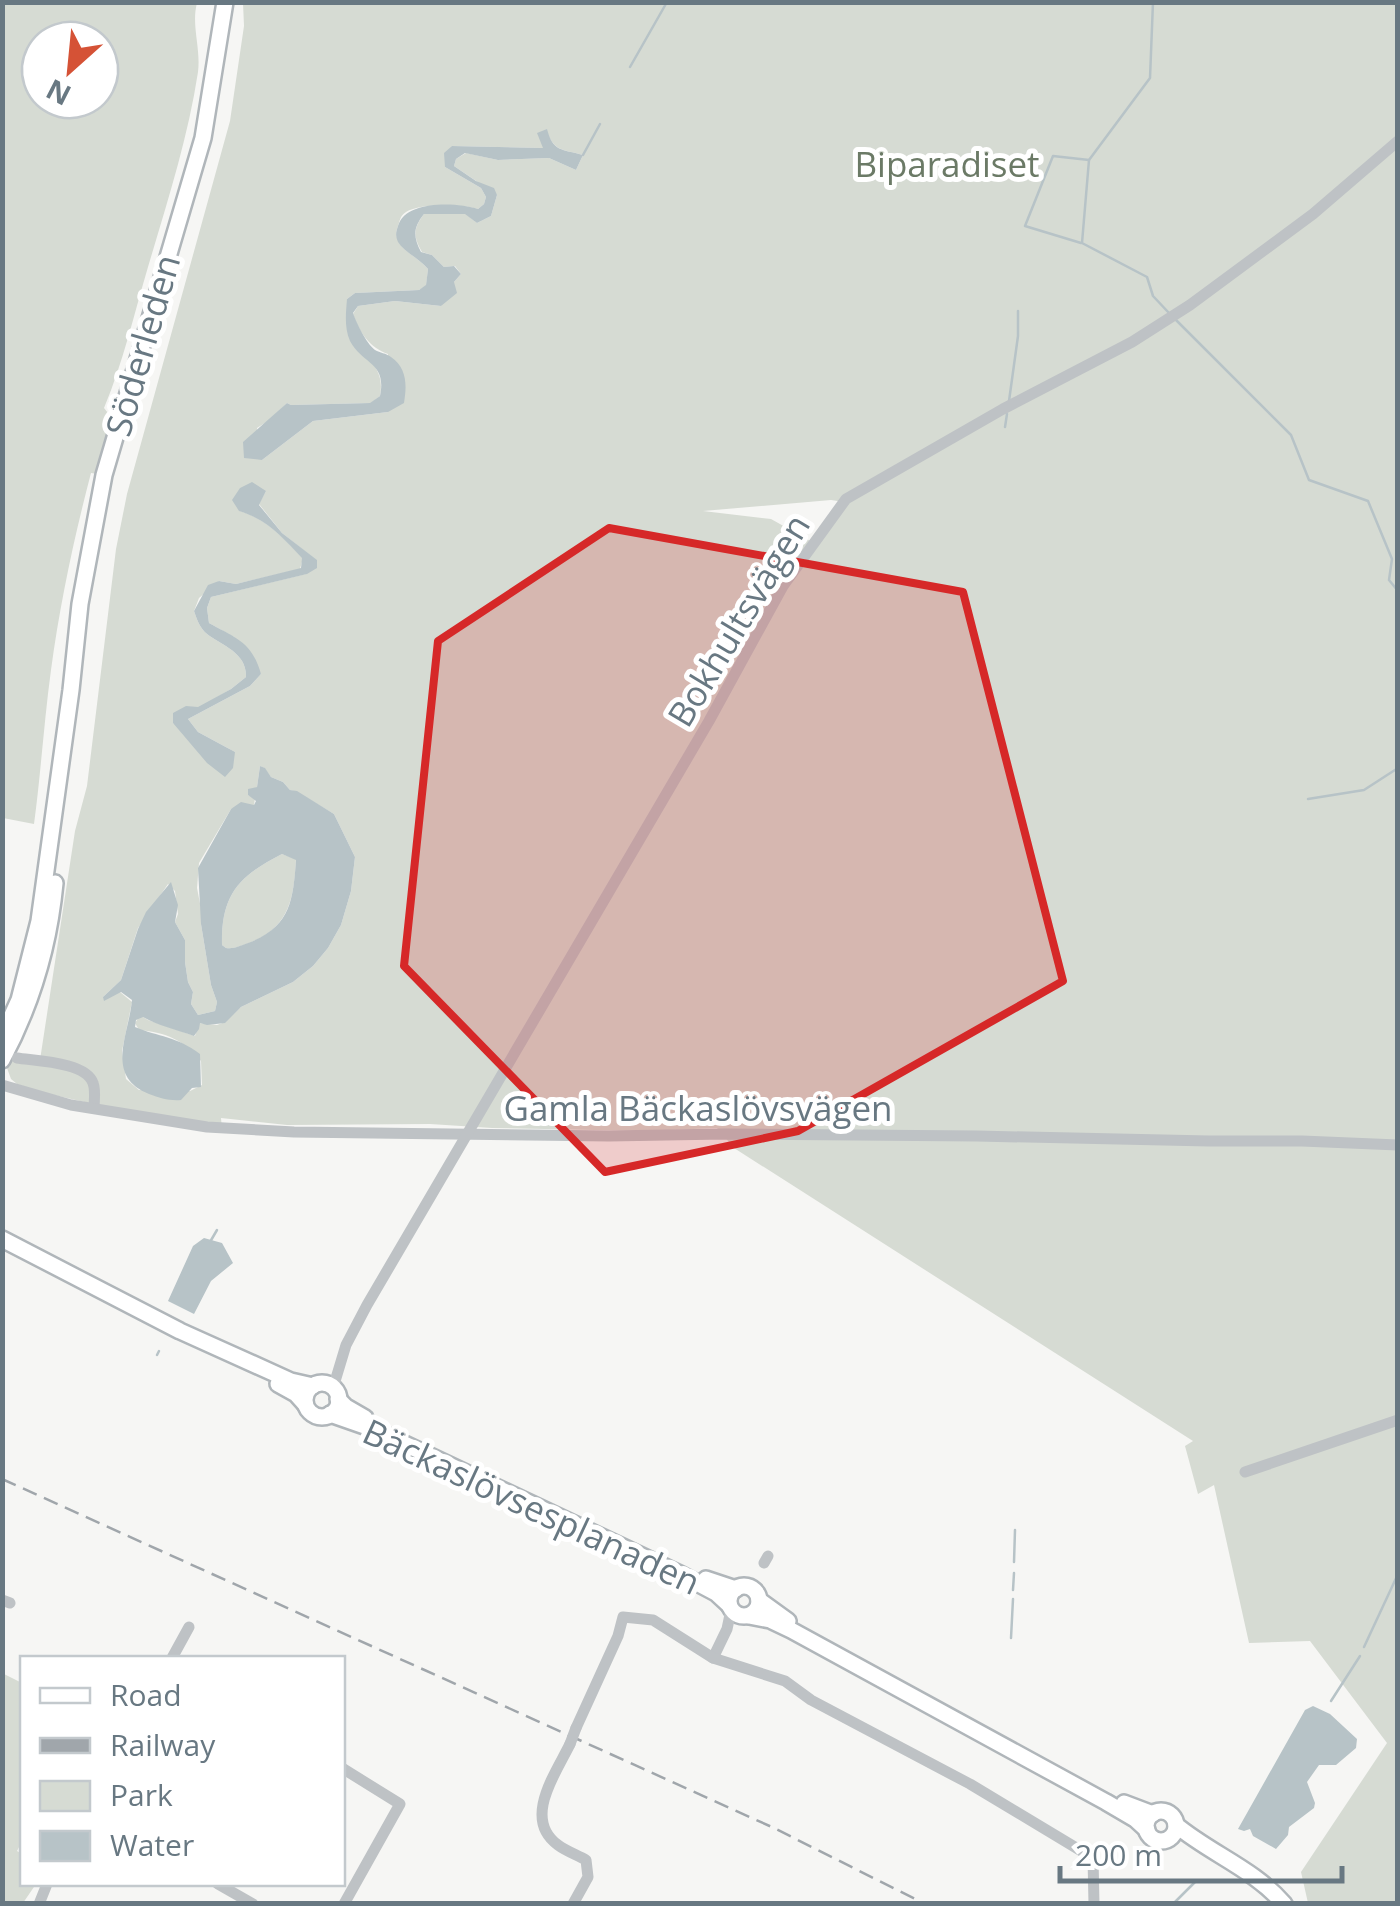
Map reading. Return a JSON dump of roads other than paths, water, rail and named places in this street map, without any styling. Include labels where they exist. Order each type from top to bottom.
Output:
[{"type":"street","name":"Söderleden","points":[[2,1037],[25,980],[39,921],[80,604],[104,475],[203,138],[225,9]]},
{"type":"street","name":"Bokhultsvägen","points":[[327,1394],[355,1326],[784,586],[846,499],[1003,409],[1132,342],[1190,305],[1313,214],[1398,141]]},
{"type":"street","name":"Söderleden","points":[[10,1059],[50,928],[71,690]]},
{"type":"street","points":[[10,1059],[85,1071],[92,1079],[94,1108]]},
{"type":"street","name":"Gamla Bäckaslövsvägen","points":[[2,1085],[33,1096],[222,1129],[609,1136],[977,1136],[1398,1145]]},
{"type":"street","name":"Bäckaslövsesplanaden","points":[[2,1242],[150,1325],[296,1394],[314,1415],[322,1417],[327,1394]]},
{"type":"street","name":"Bäckaslövsesplanaden","points":[[2,1242],[180,1331],[327,1394],[361,1416],[429,1449],[698,1576],[736,1589]]},
{"type":"street","points":[[306,1404],[306,1392],[327,1394]]},
{"type":"street","name":"Bäckaslövsesplanaden","points":[[327,1394],[373,1429],[682,1574],[716,1593],[738,1612],[791,1630],[1135,1819],[1150,1822]]},
{"type":"street","points":[[1245,1472],[1398,1420]]},
{"type":"street","name":"Bäckaslövsesplanaden","points":[[738,1612],[730,1594],[745,1586],[796,1626],[1150,1822]]},
{"type":"street","points":[[713,1658],[738,1612],[756,1611],[759,1600]]},
{"type":"street","points":[[573,1904],[588,1877],[586,1860],[555,1843],[547,1834],[540,1812],[618,1636],[622,1617],[653,1620],[713,1658],[785,1681],[811,1700],[970,1784],[1093,1858],[1094,1904]]},
{"type":"street","points":[[173,1656],[188,1628]]},
{"type":"street","points":[[344,1904],[400,1804],[345,1770]]},
{"type":"street","points":[[1146,1854],[1169,1835],[1174,1817],[1167,1812],[1150,1822],[1154,1839],[1169,1835],[1238,1866],[1267,1886],[1284,1904]]},
{"type":"street","points":[[222,1886],[254,1904]]},
{"type":"water","points":[[547,129],[555,146],[583,155],[576,170],[549,158],[498,160],[465,153],[454,166],[494,188],[497,195],[491,216],[477,223],[465,214],[424,214],[418,224],[416,237],[421,252],[432,255],[444,267],[454,266],[461,274],[454,282],[457,293],[441,306],[395,301],[358,306],[353,313],[372,347],[400,366],[405,383],[404,403],[388,412],[313,421],[262,460],[244,458],[243,442],[287,403],[370,403],[380,396],[377,370],[355,349],[348,336],[347,299],[355,293],[419,290],[426,285],[428,269],[396,237],[398,226],[411,211],[445,204],[478,209],[484,204],[486,197],[481,188],[445,167],[444,153],[452,146],[543,148],[537,133]]},
{"type":"water","points":[[252,482],[266,491],[259,505],[282,533],[317,560],[317,568],[307,574],[211,597],[207,608],[209,623],[248,648],[261,674],[250,686],[188,719],[198,732],[235,752],[233,768],[225,777],[207,763],[173,723],[173,713],[186,706],[198,707],[246,677],[238,656],[207,634],[198,621],[194,611],[208,585],[219,581],[236,584],[301,568],[302,558],[281,536],[239,511],[232,500],[240,488]]},
{"type":"water","points":[[260,766],[290,790],[334,814],[355,857],[341,925],[313,966],[293,982],[241,1007],[225,1023],[200,1023],[194,1036],[143,1017],[136,1020],[135,1027],[175,1040],[200,1054],[201,1087],[192,1088],[181,1100],[157,1097],[135,1086],[123,1066],[132,1000],[121,992],[104,1001],[103,997],[121,980],[146,912],[171,882],[178,905],[175,922],[185,940],[188,982],[193,992],[191,1004],[198,1015],[215,1011],[217,1002],[201,924],[198,868],[231,809],[241,802],[254,805],[256,801],[248,795],[248,789],[257,787]],"holes":[[[282,854],[296,860],[291,900],[281,921],[248,943],[232,948],[222,945],[225,912],[235,889],[254,870]]]},
{"type":"water","points":[[204,1238],[222,1243],[233,1263],[211,1281],[194,1314],[168,1301],[193,1246]]},
{"type":"water","points":[[1313,1706],[1330,1714],[1357,1739],[1356,1748],[1336,1765],[1319,1765],[1307,1782],[1314,1808],[1289,1827],[1288,1835],[1276,1849],[1253,1836],[1250,1829],[1238,1829],[1305,1710]]},
{"type":"waterway","points":[[630,67],[667,2]]},
{"type":"waterway","points":[[1153,2],[1150,78],[1089,160],[1082,243],[1147,277],[1153,296],[1169,313]]},
{"type":"waterway","points":[[583,155],[600,124]]},
{"type":"waterway","points":[[1081,243],[1025,226],[1053,156],[1089,160]]},
{"type":"waterway","points":[[1009,401],[1018,311]]},
{"type":"waterway","points":[[1175,319],[1291,435],[1309,480],[1368,501],[1392,559],[1389,580],[1398,591]]},
{"type":"waterway","points":[[1005,427],[1007,414]]},
{"type":"waterway","points":[[1308,799],[1364,790],[1398,768]]},
{"type":"waterway","points":[[210,1242],[217,1230]]},
{"type":"waterway","points":[[157,1355],[159,1351]]},
{"type":"waterway","points":[[1014,1562],[1015,1530]]},
{"type":"waterway","points":[[1013,1590],[1014,1573]]},
{"type":"waterway","points":[[1364,1647],[1398,1574]]},
{"type":"waterway","points":[[1011,1638],[1013,1599]]},
{"type":"waterway","points":[[1331,1701],[1360,1656]]},
{"type":"waterway","points":[[1173,1904],[1196,1881]]},
{"type":"railway","points":[[2,1479],[774,1828],[925,1904]]},
{"type":"park label","name":"Biparadiset","points":[[947,163]]}]
